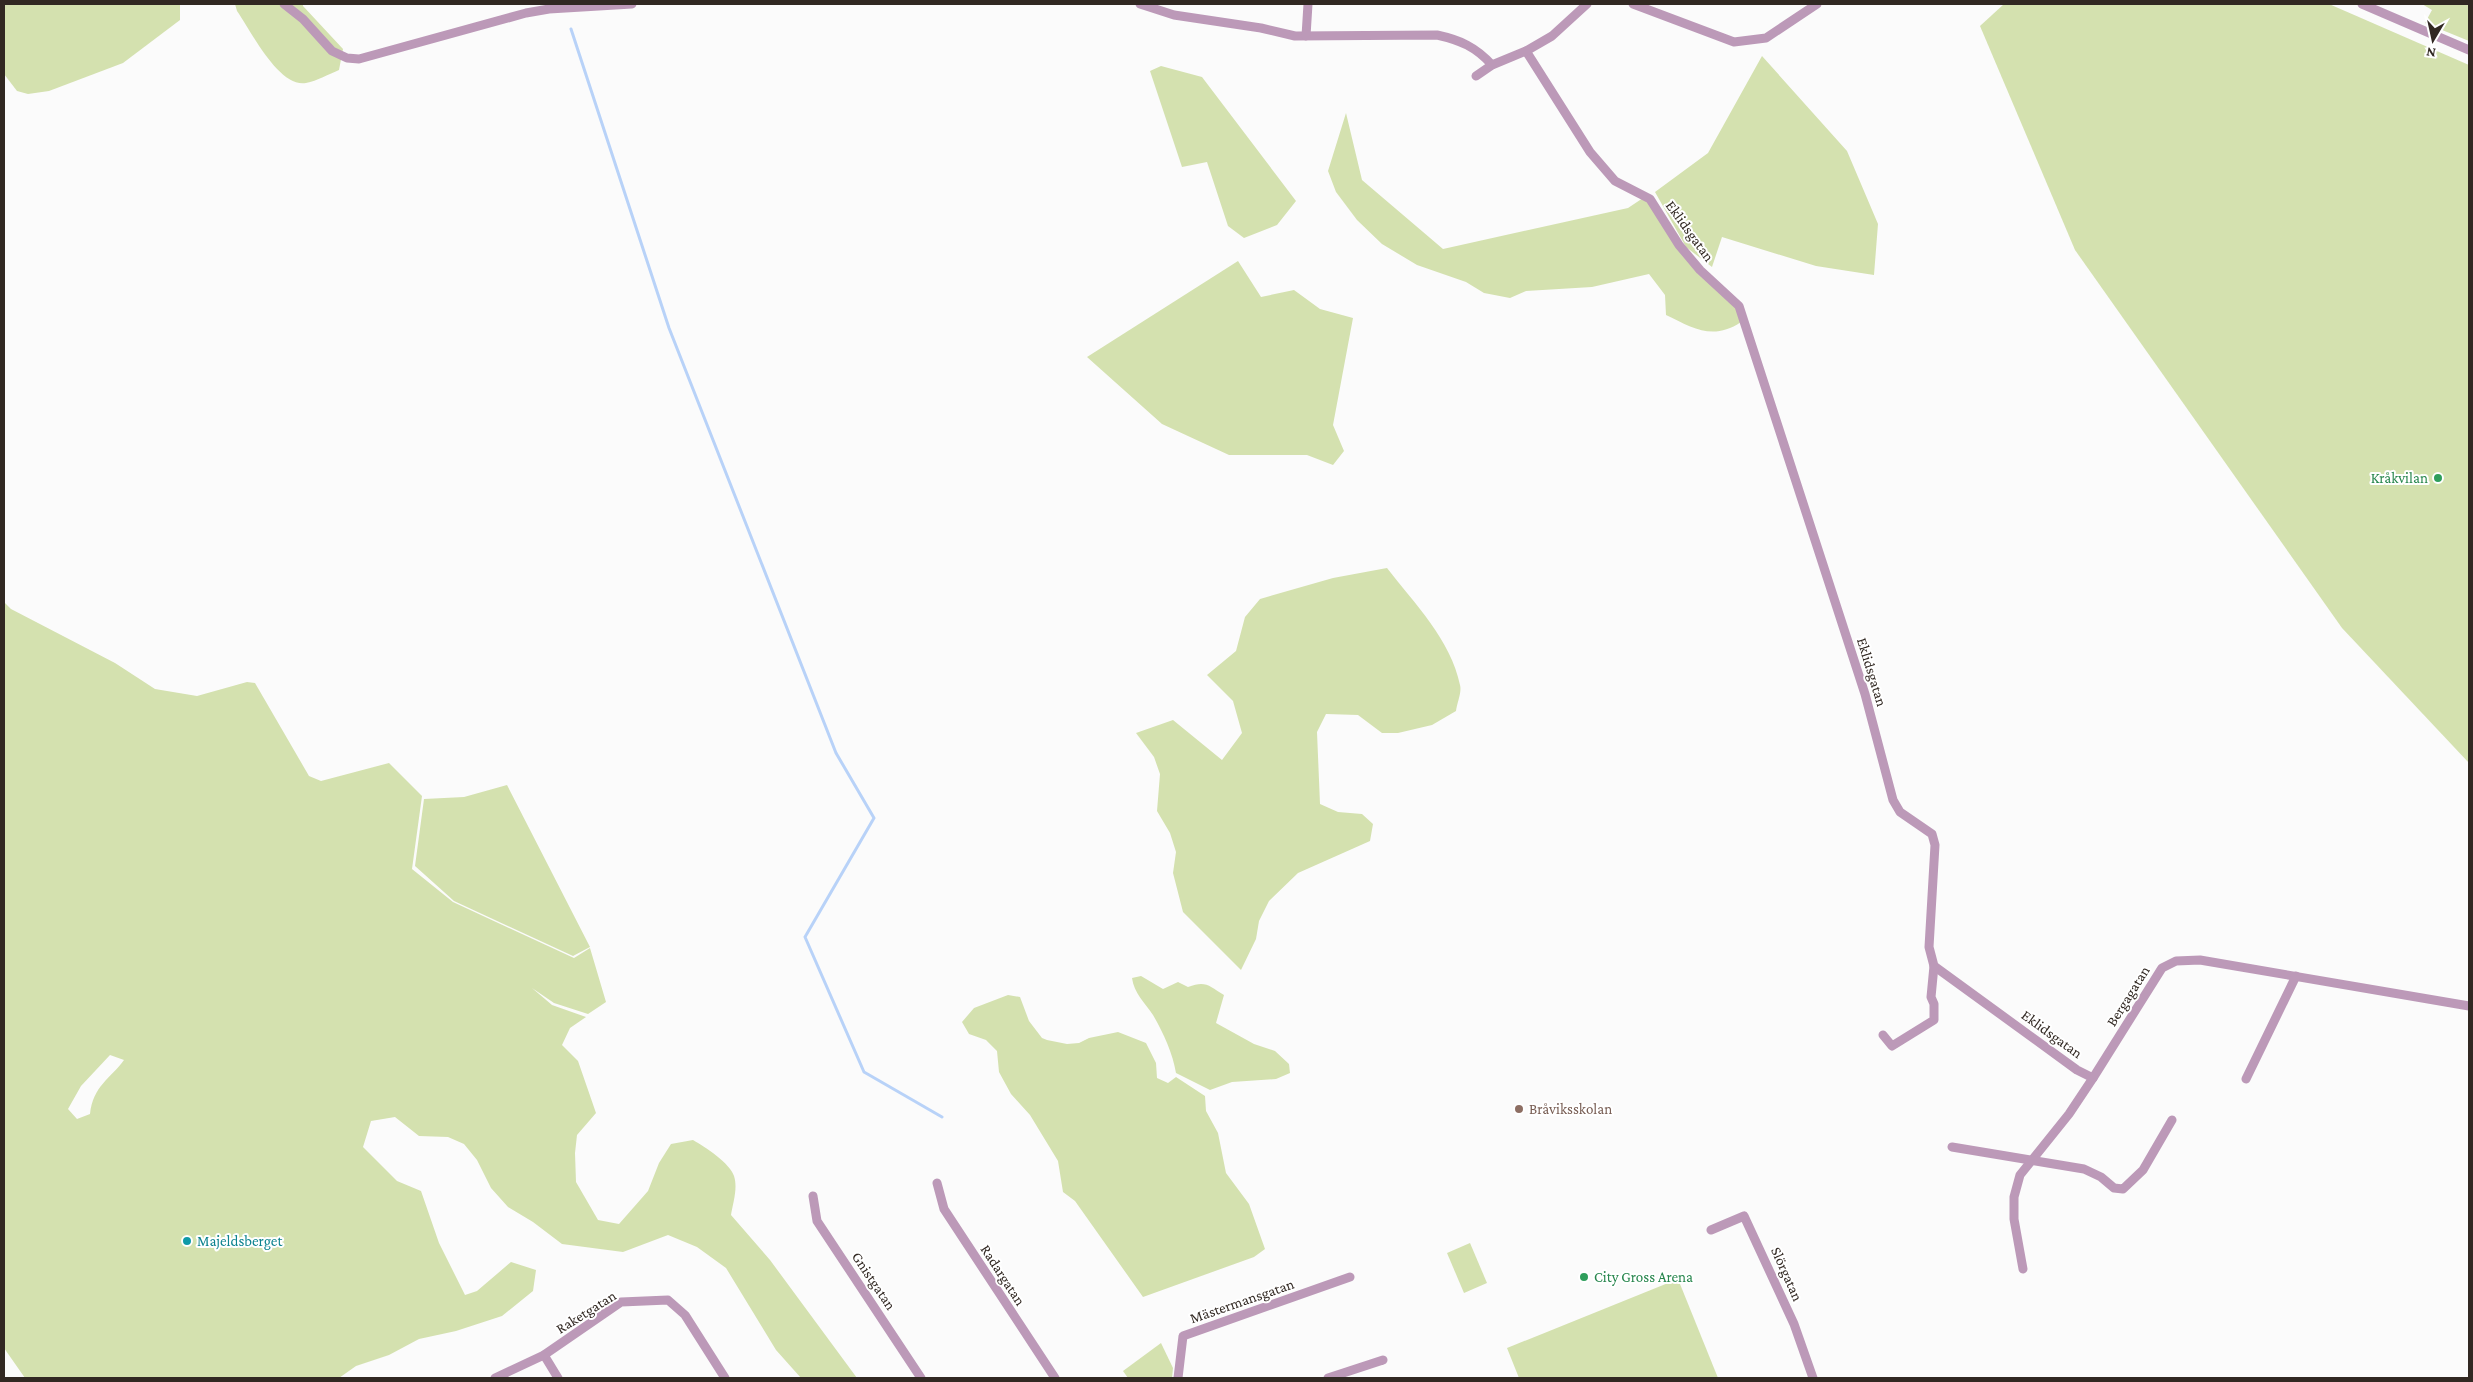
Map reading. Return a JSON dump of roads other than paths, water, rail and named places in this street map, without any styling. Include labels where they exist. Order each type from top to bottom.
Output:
[{"type":"street","points":[[284,4],[303,19],[332,51],[347,58],[359,58],[526,13],[548,9],[595,8],[632,4]]},
{"type":"street","points":[[1140,4],[1174,15],[1306,36],[1437,35],[1457,39],[1471,46],[1492,65]]},
{"type":"street","points":[[1306,36],[1308,4]]},
{"type":"street","points":[[1476,76],[1492,65],[1526,51],[1552,36],[1587,4]]},
{"type":"street","points":[[1633,4],[1734,42],[1766,38],[1817,4]]},
{"type":"street","points":[[2362,4],[2469,50]]},
{"type":"street","name":"Eklidsgatan","points":[[1526,51],[1590,152],[1615,181],[1650,199],[1679,245],[1700,270],[1739,306],[1865,694],[1893,800],[1900,812],[1932,834],[1935,845],[1929,947],[1934,966],[2077,1070],[2093,1078]]},
{"type":"street","name":"Bergagatan","points":[[2093,1078],[2162,968],[2176,961],[2200,960],[2469,1006]]},
{"type":"street","points":[[1883,1035],[1892,1046],[1934,1020],[1934,1004],[1931,997],[1934,966]]},
{"type":"street","points":[[2246,1079],[2296,976]]},
{"type":"street","points":[[2023,1269],[2014,1219],[2014,1197],[2020,1175],[2069,1114],[2093,1078]]},
{"type":"street","points":[[1952,1147],[2084,1170],[2101,1177],[2114,1188],[2123,1189],[2143,1170],[2172,1120]]},
{"type":"street","name":"Radargatan","points":[[937,1183],[944,1209],[1054,1378]]},
{"type":"street","name":"Gnistgatan","points":[[814,1196],[817,1221],[921,1378]]},
{"type":"street","name":"Slörgatan","points":[[1711,1230],[1744,1216],[1794,1324],[1813,1378]]},
{"type":"street","name":"Mästermansgatan","points":[[1178,1378],[1183,1336],[1350,1277]]},
{"type":"street","name":"Raketgatan","points":[[494,1378],[544,1355],[621,1302],[668,1300],[685,1316],[725,1378]]},
{"type":"street","points":[[544,1355],[558,1378]]},
{"type":"street","points":[[1328,1378],[1383,1360]]},
{"type":"waterway","points":[[571,29],[669,328],[836,753],[874,818],[805,937],[864,1072],[942,1117]]},
{"type":"place","name":"Kråkvilan","points":[[2438,478]]},
{"type":"place","name":"Bråviksskolan","points":[[1519,1109]]},
{"type":"place","name":"Majeldsberget","points":[[187,1241]]},
{"type":"place","name":"City Gross Arena","points":[[1584,1277]]}]
